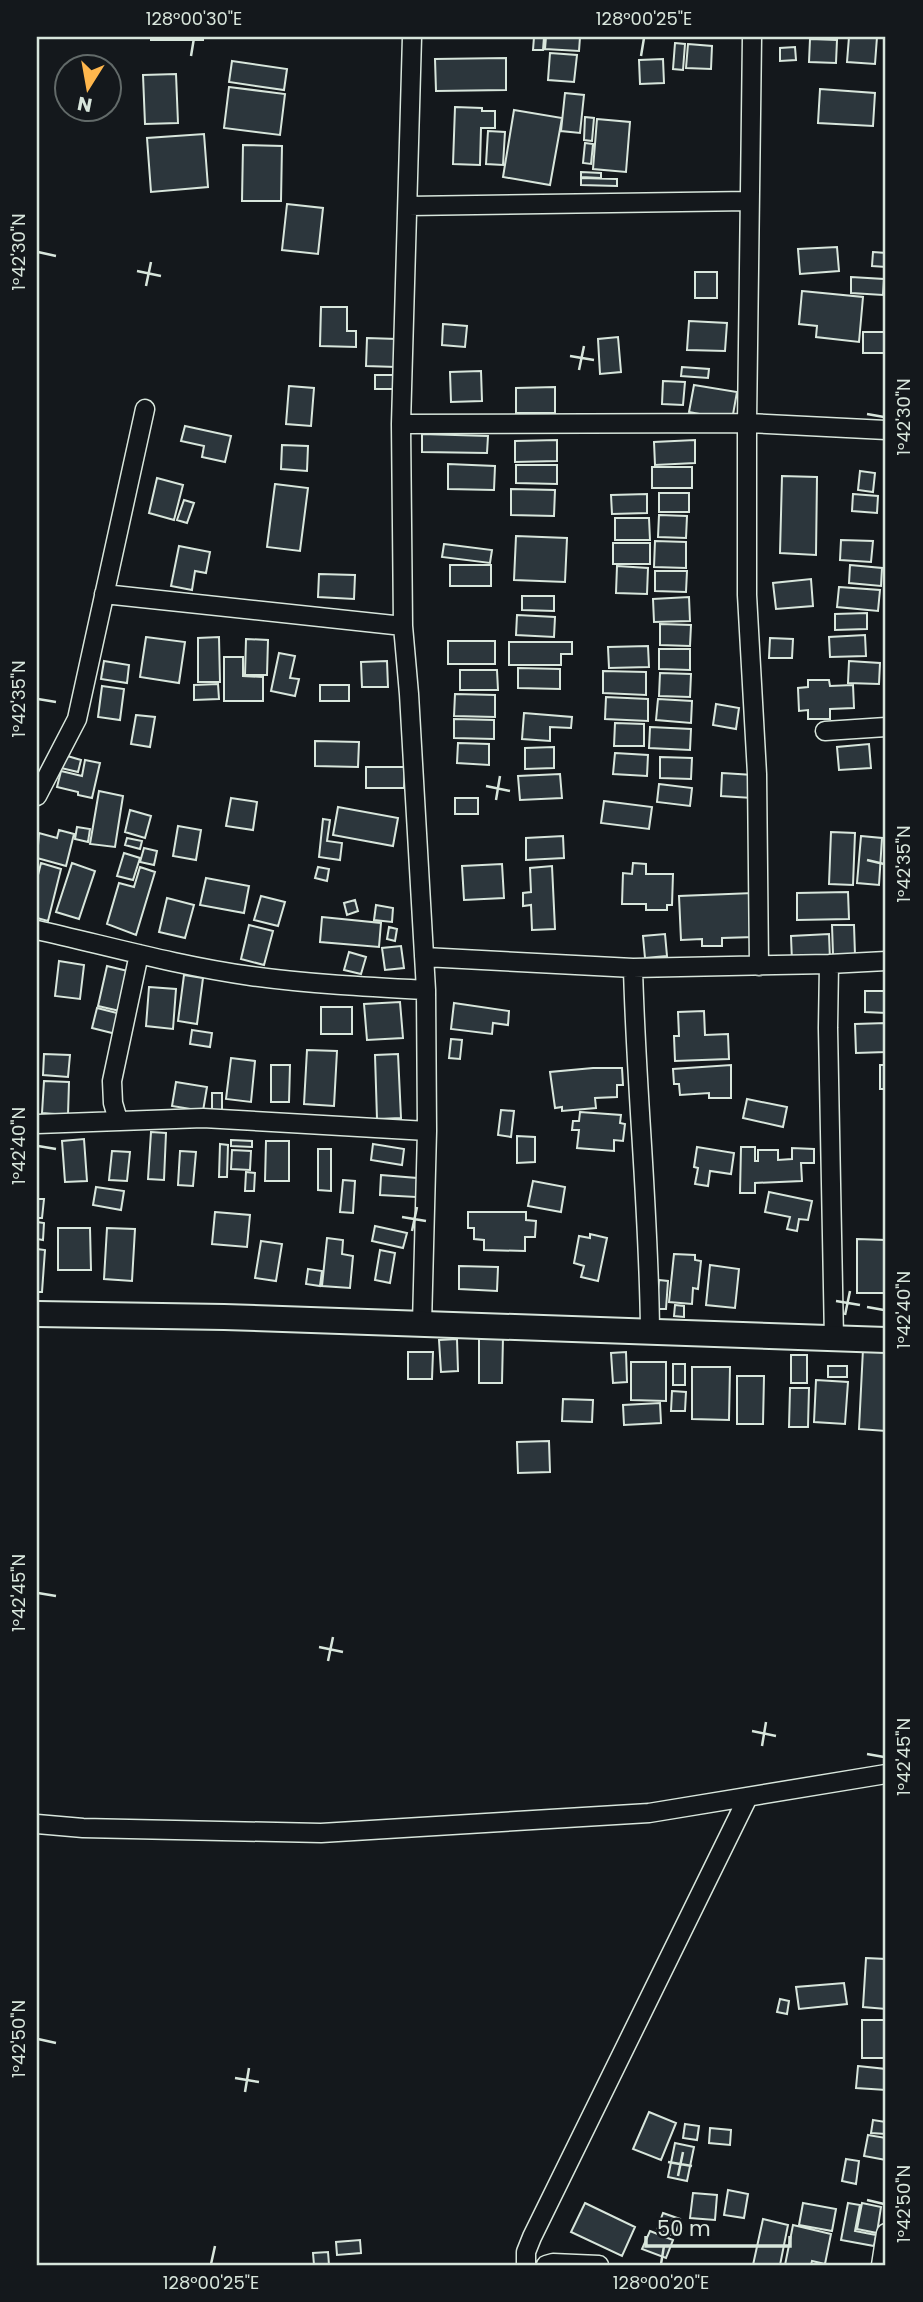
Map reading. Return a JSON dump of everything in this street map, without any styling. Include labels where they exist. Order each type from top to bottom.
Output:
[{"type":"street","points":[[412,37],[401,425],[403,626],[426,990],[427,1131],[422,1324]]},
{"type":"street","points":[[752,37],[747,595],[757,774],[759,966]]},
{"type":"street","points":[[408,206],[749,201]]},
{"type":"street","points":[[37,796],[77,719],[145,409]]},
{"type":"street","points":[[401,425],[747,424],[886,430]]},
{"type":"street","points":[[104,594],[403,626]]},
{"type":"street","points":[[825,731],[886,727]]},
{"type":"street","points":[[37,930],[249,976],[426,990]]},
{"type":"street","points":[[118,1120],[111,1081],[139,954]]},
{"type":"street","points":[[424,957],[633,968],[886,961]]},
{"type":"street","points":[[830,964],[828,1028],[834,1339]]},
{"type":"street","points":[[633,968],[635,1056],[649,1264],[650,1331]]},
{"type":"street","points":[[37,1124],[203,1118],[427,1131]]},
{"type":"street","points":[[37,1314],[224,1317],[886,1340]]},
{"type":"street","points":[[37,1824],[83,1828],[321,1833],[649,1814],[886,1774]]},
{"type":"street","points":[[526,2265],[526,2252],[532,2237],[748,1797]]},
{"type":"street","points":[[881,2265],[886,2233]]},
{"type":"street","points":[[546,2265],[599,2265]]},
{"type":"building","points":[[151,37],[203,37],[203,40],[151,40]]},
{"type":"building","points":[[534,37],[544,37],[543,50],[533,50]]},
{"type":"building","points":[[546,37],[580,37],[579,51],[545,49]]},
{"type":"building","points":[[849,37],[877,37],[875,64],[847,62]]},
{"type":"building","points":[[810,39],[837,40],[836,63],[809,62]]},
{"type":"building","points":[[675,43],[685,44],[683,70],[673,69]]},
{"type":"building","points":[[688,44],[712,46],[711,69],[686,68]]},
{"type":"building","points":[[795,47],[796,60],[780,61],[780,48]]},
{"type":"building","points":[[550,53],[577,55],[574,82],[548,80]]},
{"type":"building","points":[[506,58],[506,90],[436,91],[435,59]]},
{"type":"building","points":[[663,59],[664,83],[640,84],[639,60]]},
{"type":"building","points":[[232,61],[287,69],[284,90],[229,82]]},
{"type":"building","points":[[176,74],[178,123],[145,124],[143,75]]},
{"type":"building","points":[[229,87],[285,94],[280,135],[224,128]]},
{"type":"building","points":[[820,89],[875,93],[873,126],[818,123]]},
{"type":"building","points":[[565,93],[584,95],[580,133],[561,131]]},
{"type":"building","points":[[455,107],[495,111],[495,128],[481,128],[480,165],[453,164]]},
{"type":"building","points":[[514,110],[562,118],[550,185],[503,177]]},
{"type":"building","points":[[585,117],[594,118],[592,141],[584,140]]},
{"type":"building","points":[[597,119],[630,122],[626,172],[593,169]]},
{"type":"building","points":[[488,131],[505,132],[503,165],[486,164]]},
{"type":"building","points":[[204,134],[208,187],[151,192],[147,138]]},
{"type":"building","points":[[585,143],[593,144],[591,164],[583,163]]},
{"type":"building","points":[[243,145],[282,146],[281,201],[242,201]]},
{"type":"building","points":[[581,172],[601,173],[601,178],[581,177]]},
{"type":"building","points":[[581,178],[617,179],[617,186],[581,185]]},
{"type":"building","points":[[287,204],[323,208],[318,254],[282,250]]},
{"type":"building","points":[[837,247],[839,271],[800,274],[798,249]]},
{"type":"building","points":[[873,252],[886,253],[886,267],[872,266]]},
{"type":"building","points":[[695,272],[717,272],[717,298],[695,298]]},
{"type":"building","points":[[851,277],[884,279],[883,295],[851,293]]},
{"type":"building","points":[[802,291],[863,297],[859,342],[816,337],[817,326],[799,324]]},
{"type":"building","points":[[321,307],[347,307],[347,331],[356,331],[356,347],[320,346]]},
{"type":"building","points":[[689,321],[727,323],[725,351],[687,350]]},
{"type":"building","points":[[443,324],[467,326],[465,347],[442,345]]},
{"type":"building","points":[[863,332],[886,332],[886,353],[863,353]]},
{"type":"building","points":[[618,337],[621,372],[600,374],[598,339]]},
{"type":"building","points":[[367,338],[397,339],[396,367],[366,366]]},
{"type":"building","points":[[682,367],[709,369],[708,378],[681,376]]},
{"type":"building","points":[[481,371],[482,401],[451,402],[450,372]]},
{"type":"building","points":[[375,375],[393,375],[393,389],[375,389]]},
{"type":"building","points":[[663,381],[685,382],[683,405],[662,404]]},
{"type":"building","points":[[694,385],[737,392],[732,420],[689,412]]},
{"type":"building","points":[[289,386],[314,388],[311,426],[286,424]]},
{"type":"building","points":[[555,387],[555,413],[516,413],[516,388]]},
{"type":"building","points":[[185,426],[231,436],[225,462],[202,457],[204,446],[181,441]]},
{"type":"building","points":[[422,434],[488,436],[487,453],[422,452]]},
{"type":"building","points":[[557,440],[557,461],[515,462],[515,441]]},
{"type":"building","points":[[695,440],[695,463],[655,465],[654,442]]},
{"type":"building","points":[[282,445],[308,446],[307,471],[281,469]]},
{"type":"building","points":[[448,464],[495,466],[494,490],[448,489]]},
{"type":"building","points":[[516,465],[557,465],[557,484],[516,483]]},
{"type":"building","points":[[652,467],[692,467],[692,488],[652,488]]},
{"type":"building","points":[[860,471],[875,473],[873,492],[858,490]]},
{"type":"building","points":[[782,476],[817,477],[816,555],[780,553]]},
{"type":"building","points":[[157,478],[183,485],[174,520],[149,513]]},
{"type":"building","points":[[275,484],[308,488],[300,551],[267,547]]},
{"type":"building","points":[[511,489],[555,490],[554,516],[511,515]]},
{"type":"building","points":[[659,493],[689,493],[689,512],[659,512]]},
{"type":"building","points":[[647,494],[647,513],[612,514],[611,495]]},
{"type":"building","points":[[853,494],[878,496],[877,513],[852,511]]},
{"type":"building","points":[[184,500],[194,503],[187,523],[177,520]]},
{"type":"building","points":[[659,515],[687,516],[686,538],[658,537]]},
{"type":"building","points":[[615,518],[649,518],[650,540],[615,540]]},
{"type":"building","points":[[516,536],[567,538],[565,582],[514,580]]},
{"type":"building","points":[[841,540],[873,541],[871,562],[840,560]]},
{"type":"building","points":[[655,541],[686,542],[686,568],[654,567]]},
{"type":"building","points":[[613,543],[650,543],[650,564],[613,564]]},
{"type":"building","points":[[444,544],[492,550],[490,563],[442,557]]},
{"type":"building","points":[[179,546],[210,552],[206,573],[195,571],[192,590],[171,586]]},
{"type":"building","points":[[450,565],[491,565],[491,586],[450,586]]},
{"type":"building","points":[[850,565],[882,568],[881,586],[849,583]]},
{"type":"building","points":[[617,566],[648,568],[647,594],[616,593]]},
{"type":"building","points":[[655,571],[687,571],[686,592],[655,591]]},
{"type":"building","points":[[319,574],[355,575],[354,599],[318,597]]},
{"type":"building","points":[[811,579],[813,606],[776,609],[773,583]]},
{"type":"building","points":[[839,587],[880,590],[878,611],[837,607]]},
{"type":"building","points":[[522,596],[554,596],[554,611],[522,610]]},
{"type":"building","points":[[689,597],[690,621],[654,622],[653,599]]},
{"type":"building","points":[[867,613],[867,629],[835,630],[835,614]]},
{"type":"building","points":[[517,615],[555,617],[554,637],[516,635]]},
{"type":"building","points":[[660,624],[691,625],[690,646],[660,645]]},
{"type":"building","points":[[865,635],[866,656],[830,657],[829,637]]},
{"type":"building","points":[[146,637],[185,642],[179,683],[140,677]]},
{"type":"building","points":[[219,637],[220,682],[198,682],[198,638]]},
{"type":"building","points":[[770,638],[793,639],[792,658],[769,658]]},
{"type":"building","points":[[246,639],[268,640],[267,675],[245,675]]},
{"type":"building","points":[[448,641],[495,641],[495,664],[448,664]]},
{"type":"building","points":[[509,642],[572,642],[572,654],[561,654],[561,665],[509,665]]},
{"type":"building","points":[[648,646],[649,667],[609,668],[608,647]]},
{"type":"building","points":[[659,649],[690,649],[690,670],[659,669]]},
{"type":"building","points":[[279,653],[295,656],[290,678],[299,679],[295,696],[271,691]]},
{"type":"building","points":[[224,657],[243,657],[243,676],[263,677],[263,701],[224,701]]},
{"type":"building","points":[[104,661],[129,665],[127,683],[101,679]]},
{"type":"building","points":[[387,661],[388,687],[362,687],[361,662]]},
{"type":"building","points":[[849,661],[880,663],[879,684],[848,683]]},
{"type":"building","points":[[518,668],[560,669],[560,689],[518,688]]},
{"type":"building","points":[[460,670],[497,670],[498,690],[460,690]]},
{"type":"building","points":[[603,671],[646,672],[646,695],[603,693]]},
{"type":"building","points":[[660,673],[691,674],[690,697],[659,696]]},
{"type":"building","points":[[808,680],[829,680],[830,686],[853,685],[854,708],[830,709],[830,719],[808,719],[808,710],[799,711],[798,688],[808,687]]},
{"type":"building","points":[[218,684],[219,699],[194,700],[194,685]]},
{"type":"building","points":[[320,685],[349,685],[349,701],[320,701]]},
{"type":"building","points":[[102,686],[124,689],[120,720],[98,717]]},
{"type":"building","points":[[455,694],[495,695],[495,717],[454,716]]},
{"type":"building","points":[[606,697],[648,699],[648,721],[605,719]]},
{"type":"building","points":[[658,699],[692,701],[691,723],[656,720]]},
{"type":"building","points":[[716,704],[739,708],[736,729],[713,725]]},
{"type":"building","points":[[524,713],[572,717],[571,728],[550,727],[550,741],[522,739]]},
{"type":"building","points":[[136,715],[155,717],[150,747],[131,744]]},
{"type":"building","points":[[454,719],[494,720],[494,739],[454,738]]},
{"type":"building","points":[[615,723],[644,724],[644,746],[614,746]]},
{"type":"building","points":[[650,727],[691,729],[690,750],[649,748]]},
{"type":"building","points":[[315,741],[359,742],[358,767],[315,766]]},
{"type":"building","points":[[458,743],[489,744],[489,765],[457,763]]},
{"type":"building","points":[[869,744],[871,768],[839,770],[837,747]]},
{"type":"building","points":[[554,747],[554,768],[525,769],[525,748]]},
{"type":"building","points":[[615,753],[648,755],[647,776],[613,774]]},
{"type":"building","points":[[64,755],[81,760],[78,772],[61,768]]},
{"type":"building","points":[[660,757],[692,758],[691,779],[660,778]]},
{"type":"building","points":[[85,760],[100,763],[92,798],[57,787],[61,771],[82,776]]},
{"type":"building","points":[[366,767],[405,767],[404,788],[366,788]]},
{"type":"building","points":[[722,773],[753,775],[752,798],[721,796]]},
{"type":"building","points":[[560,774],[562,798],[520,800],[518,776]]},
{"type":"building","points":[[659,784],[692,788],[690,806],[657,802]]},
{"type":"building","points":[[99,791],[123,796],[115,847],[90,844]]},
{"type":"building","points":[[231,798],[257,802],[253,830],[226,826]]},
{"type":"building","points":[[455,798],[478,798],[478,814],[455,814]]},
{"type":"building","points":[[604,801],[652,807],[649,829],[601,823]]},
{"type":"building","points":[[338,807],[398,818],[393,846],[333,835]]},
{"type":"building","points":[[130,810],[151,816],[145,838],[125,832]]},
{"type":"building","points":[[323,819],[330,820],[327,841],[342,843],[340,860],[319,857]]},
{"type":"building","points":[[178,826],[201,830],[196,860],[173,856]]},
{"type":"building","points":[[77,827],[90,829],[88,842],[75,839]]},
{"type":"building","points":[[59,830],[74,834],[66,866],[37,858],[39,833],[57,838]]},
{"type":"building","points":[[831,832],[855,833],[853,885],[829,884]]},
{"type":"building","points":[[563,836],[564,858],[526,860],[526,838]]},
{"type":"building","points":[[861,836],[882,838],[879,885],[857,883]]},
{"type":"building","points":[[127,838],[142,841],[140,849],[125,845]]},
{"type":"building","points":[[144,848],[157,851],[154,865],[140,862]]},
{"type":"building","points":[[124,853],[140,858],[133,880],[117,876]]},
{"type":"building","points":[[41,863],[61,869],[48,921],[37,918],[37,879]]},
{"type":"building","points":[[72,863],[95,871],[79,919],[56,912]]},
{"type":"building","points":[[633,863],[646,864],[646,874],[673,874],[672,905],[667,905],[667,910],[646,910],[646,904],[622,904],[623,873],[632,874]]},
{"type":"building","points":[[502,864],[504,898],[464,900],[462,866]]},
{"type":"building","points":[[552,866],[555,929],[532,930],[531,905],[523,906],[523,893],[531,892],[530,868]]},
{"type":"building","points":[[140,867],[155,872],[136,935],[107,924],[119,883],[134,887]]},
{"type":"building","points":[[318,867],[329,869],[327,881],[315,878]]},
{"type":"building","points":[[206,878],[249,886],[244,913],[200,905]]},
{"type":"building","points":[[848,892],[849,919],[797,920],[797,893]]},
{"type":"building","points":[[753,893],[754,937],[722,938],[722,946],[702,946],[702,939],[681,940],[679,896]]},
{"type":"building","points":[[261,896],[285,902],[278,926],[254,920]]},
{"type":"building","points":[[167,898],[194,905],[185,938],[159,932]]},
{"type":"building","points":[[355,900],[358,911],[347,915],[344,903]]},
{"type":"building","points":[[376,905],[393,908],[392,922],[374,920]]},
{"type":"building","points":[[322,917],[381,923],[379,947],[320,942]]},
{"type":"building","points":[[249,925],[273,931],[264,965],[241,959]]},
{"type":"building","points":[[832,925],[854,925],[855,955],[833,955]]},
{"type":"building","points":[[389,927],[397,929],[395,941],[387,939]]},
{"type":"building","points":[[665,934],[667,956],[645,958],[643,936]]},
{"type":"building","points":[[829,934],[830,960],[792,962],[791,936]]},
{"type":"building","points":[[401,946],[404,968],[385,970],[382,948]]},
{"type":"building","points":[[349,952],[366,957],[361,974],[344,970]]},
{"type":"building","points":[[59,961],[84,965],[80,999],[55,996]]},
{"type":"building","points":[[107,966],[132,972],[124,1012],[98,1006]]},
{"type":"building","points":[[184,975],[203,978],[197,1024],[178,1021]]},
{"type":"building","points":[[149,987],[176,989],[173,1029],[146,1026]]},
{"type":"building","points":[[865,991],[886,991],[886,1013],[865,1012]]},
{"type":"building","points":[[400,1002],[403,1038],[367,1040],[364,1004]]},
{"type":"building","points":[[454,1003],[509,1011],[508,1025],[493,1023],[492,1034],[451,1029]]},
{"type":"building","points":[[321,1007],[352,1007],[352,1034],[321,1034]]},
{"type":"building","points":[[97,1008],[121,1014],[116,1034],[92,1028]]},
{"type":"building","points":[[704,1011],[705,1035],[728,1034],[729,1059],[675,1061],[674,1036],[679,1036],[678,1012]]},
{"type":"building","points":[[886,1023],[886,1052],[856,1053],[855,1024]]},
{"type":"building","points":[[192,1030],[212,1033],[210,1047],[190,1044]]},
{"type":"building","points":[[451,1039],[462,1040],[460,1059],[449,1058]]},
{"type":"building","points":[[307,1050],[337,1051],[334,1106],[304,1104]]},
{"type":"building","points":[[44,1054],[70,1055],[68,1077],[43,1075]]},
{"type":"building","points":[[398,1054],[401,1118],[377,1119],[375,1055]]},
{"type":"building","points":[[231,1058],[255,1061],[251,1102],[226,1099]]},
{"type":"building","points":[[271,1065],[290,1065],[289,1102],[271,1102]]},
{"type":"building","points":[[731,1065],[731,1098],[709,1098],[709,1093],[680,1095],[679,1084],[674,1084],[673,1069]]},
{"type":"building","points":[[880,1065],[886,1065],[886,1089],[880,1089]]},
{"type":"building","points":[[622,1068],[623,1085],[617,1085],[617,1097],[595,1098],[596,1108],[562,1111],[562,1107],[555,1108],[550,1072]]},
{"type":"building","points":[[44,1081],[69,1082],[68,1115],[42,1113]]},
{"type":"building","points":[[176,1082],[207,1087],[203,1111],[172,1106]]},
{"type":"building","points":[[212,1093],[222,1093],[222,1113],[212,1113]]},
{"type":"building","points":[[747,1099],[787,1107],[783,1127],[743,1118]]},
{"type":"building","points":[[501,1110],[514,1111],[511,1137],[498,1135]]},
{"type":"building","points":[[580,1112],[621,1115],[620,1123],[625,1124],[623,1141],[614,1140],[614,1151],[577,1148],[579,1130],[572,1130],[573,1121],[579,1121]]},
{"type":"building","points":[[151,1132],[166,1133],[164,1180],[148,1179]]},
{"type":"building","points":[[517,1136],[535,1137],[535,1162],[517,1163]]},
{"type":"building","points":[[84,1139],[87,1181],[65,1182],[62,1141]]},
{"type":"building","points":[[231,1140],[252,1141],[252,1147],[231,1146]]},
{"type":"building","points":[[266,1141],[289,1141],[289,1181],[265,1181]]},
{"type":"building","points":[[220,1144],[228,1145],[227,1177],[219,1177]]},
{"type":"building","points":[[373,1144],[404,1149],[402,1165],[371,1160]]},
{"type":"building","points":[[697,1147],[734,1153],[731,1174],[710,1171],[708,1186],[695,1184],[698,1168],[694,1167]]},
{"type":"building","points":[[741,1147],[755,1147],[755,1161],[758,1161],[758,1150],[778,1150],[778,1160],[792,1159],[792,1148],[814,1149],[814,1163],[801,1163],[802,1181],[755,1183],[755,1193],[740,1193]]},
{"type":"building","points":[[318,1149],[331,1149],[331,1191],[318,1190]]},
{"type":"building","points":[[232,1150],[251,1151],[250,1170],[231,1169]]},
{"type":"building","points":[[112,1151],[130,1152],[127,1181],[109,1180]]},
{"type":"building","points":[[180,1151],[196,1152],[193,1186],[178,1185]]},
{"type":"building","points":[[246,1172],[255,1173],[254,1191],[245,1191]]},
{"type":"building","points":[[381,1175],[417,1178],[416,1197],[380,1195]]},
{"type":"building","points":[[343,1180],[355,1181],[353,1213],[340,1212]]},
{"type":"building","points":[[533,1181],[565,1187],[561,1212],[528,1206]]},
{"type":"building","points":[[96,1187],[124,1191],[121,1210],[93,1205]]},
{"type":"building","points":[[769,1192],[812,1201],[808,1220],[799,1219],[797,1231],[787,1229],[790,1217],[765,1212]]},
{"type":"building","points":[[37,1199],[44,1199],[42,1218],[37,1218]]},
{"type":"building","points":[[215,1212],[250,1215],[247,1247],[212,1244]]},
{"type":"building","points":[[468,1212],[526,1212],[526,1220],[536,1221],[535,1237],[525,1237],[525,1251],[484,1250],[484,1240],[474,1239],[474,1228],[468,1228]]},
{"type":"building","points":[[37,1222],[44,1223],[43,1240],[37,1239]]},
{"type":"building","points":[[375,1226],[407,1233],[403,1248],[372,1241]]},
{"type":"building","points":[[58,1228],[90,1228],[91,1270],[58,1270]]},
{"type":"building","points":[[107,1228],[135,1229],[132,1281],[104,1279]]},
{"type":"building","points":[[590,1234],[607,1238],[598,1281],[581,1277],[584,1266],[574,1263],[579,1236],[590,1238]]},
{"type":"building","points":[[327,1238],[343,1240],[342,1254],[353,1256],[350,1288],[322,1286]]},
{"type":"building","points":[[857,1239],[886,1240],[886,1293],[857,1293]]},
{"type":"building","points":[[261,1241],[282,1244],[276,1281],[255,1278]]},
{"type":"building","points":[[37,1249],[45,1250],[42,1292],[37,1292]]},
{"type":"building","points":[[380,1250],[395,1253],[390,1283],[375,1280]]},
{"type":"building","points":[[674,1254],[695,1255],[695,1260],[701,1261],[698,1289],[693,1288],[692,1304],[669,1302]]},
{"type":"building","points":[[710,1265],[739,1269],[735,1308],[706,1305]]},
{"type":"building","points":[[459,1266],[498,1267],[497,1291],[459,1289]]},
{"type":"building","points":[[308,1269],[322,1271],[320,1286],[306,1284]]},
{"type":"building","points":[[659,1280],[668,1281],[666,1309],[656,1309]]},
{"type":"building","points":[[675,1305],[684,1306],[684,1317],[674,1316]]},
{"type":"building","points":[[479,1337],[503,1337],[502,1383],[479,1383]]},
{"type":"building","points":[[457,1339],[458,1371],[441,1372],[439,1340]]},
{"type":"building","points":[[863,1349],[886,1350],[886,1431],[859,1429]]},
{"type":"building","points":[[408,1352],[433,1352],[432,1379],[408,1379]]},
{"type":"building","points":[[626,1352],[627,1382],[613,1383],[611,1353]]},
{"type":"building","points":[[791,1355],[807,1355],[807,1383],[791,1383]]},
{"type":"building","points":[[631,1362],[666,1362],[666,1401],[631,1400]]},
{"type":"building","points":[[673,1364],[685,1364],[685,1385],[673,1385]]},
{"type":"building","points":[[828,1366],[847,1366],[847,1377],[828,1377]]},
{"type":"building","points":[[692,1367],[730,1367],[729,1420],[692,1419]]},
{"type":"building","points":[[737,1376],[764,1376],[763,1424],[737,1424]]},
{"type":"building","points":[[816,1380],[848,1382],[845,1424],[814,1422]]},
{"type":"building","points":[[790,1388],[809,1388],[808,1427],[789,1427]]},
{"type":"building","points":[[672,1391],[686,1392],[685,1411],[671,1411]]},
{"type":"building","points":[[563,1399],[593,1400],[592,1422],[562,1421]]},
{"type":"building","points":[[660,1403],[661,1423],[624,1425],[623,1405]]},
{"type":"building","points":[[549,1441],[550,1472],[518,1473],[517,1442]]},
{"type":"building","points":[[866,1958],[886,1959],[886,2009],[863,2007]]},
{"type":"building","points":[[844,1983],[847,2004],[799,2009],[796,1987]]},
{"type":"building","points":[[780,1999],[789,2001],[787,2014],[777,2012]]},
{"type":"building","points":[[862,2020],[886,2020],[886,2058],[862,2058]]},
{"type":"building","points":[[858,2066],[886,2069],[886,2090],[856,2088]]},
{"type":"building","points":[[649,2112],[676,2123],[661,2160],[633,2149]]},
{"type":"building","points":[[873,2120],[886,2122],[886,2134],[871,2133]]},
{"type":"building","points":[[685,2124],[699,2126],[697,2140],[683,2138]]},
{"type":"building","points":[[710,2128],[731,2130],[730,2145],[709,2143]]},
{"type":"building","points":[[868,2135],[886,2138],[886,2160],[864,2156]]},
{"type":"building","points":[[675,2143],[694,2147],[687,2181],[668,2177]]},
{"type":"building","points":[[846,2159],[859,2161],[856,2184],[842,2181]]},
{"type":"building","points":[[728,2190],[748,2194],[744,2218],[724,2215]]},
{"type":"building","points":[[693,2193],[717,2195],[715,2220],[690,2218]]},
{"type":"building","points":[[585,2203],[635,2227],[622,2256],[571,2232]]},
{"type":"building","points":[[803,2203],[836,2209],[832,2231],[799,2225]]},
{"type":"building","points":[[848,2203],[860,2205],[855,2231],[876,2235],[874,2246],[841,2240]]},
{"type":"building","points":[[862,2203],[881,2207],[877,2233],[857,2229]]},
{"type":"building","points":[[663,2213],[680,2219],[675,2236],[657,2230]]},
{"type":"building","points":[[763,2219],[788,2225],[780,2265],[753,2265]]},
{"type":"building","points":[[793,2225],[831,2234],[825,2264],[812,2261],[811,2265],[785,2265]]},
{"type":"building","points":[[650,2231],[673,2240],[666,2258],[642,2249]]},
{"type":"building","points":[[360,2240],[361,2253],[337,2255],[336,2242]]},
{"type":"building","points":[[328,2252],[329,2265],[314,2265],[313,2253]]}]
